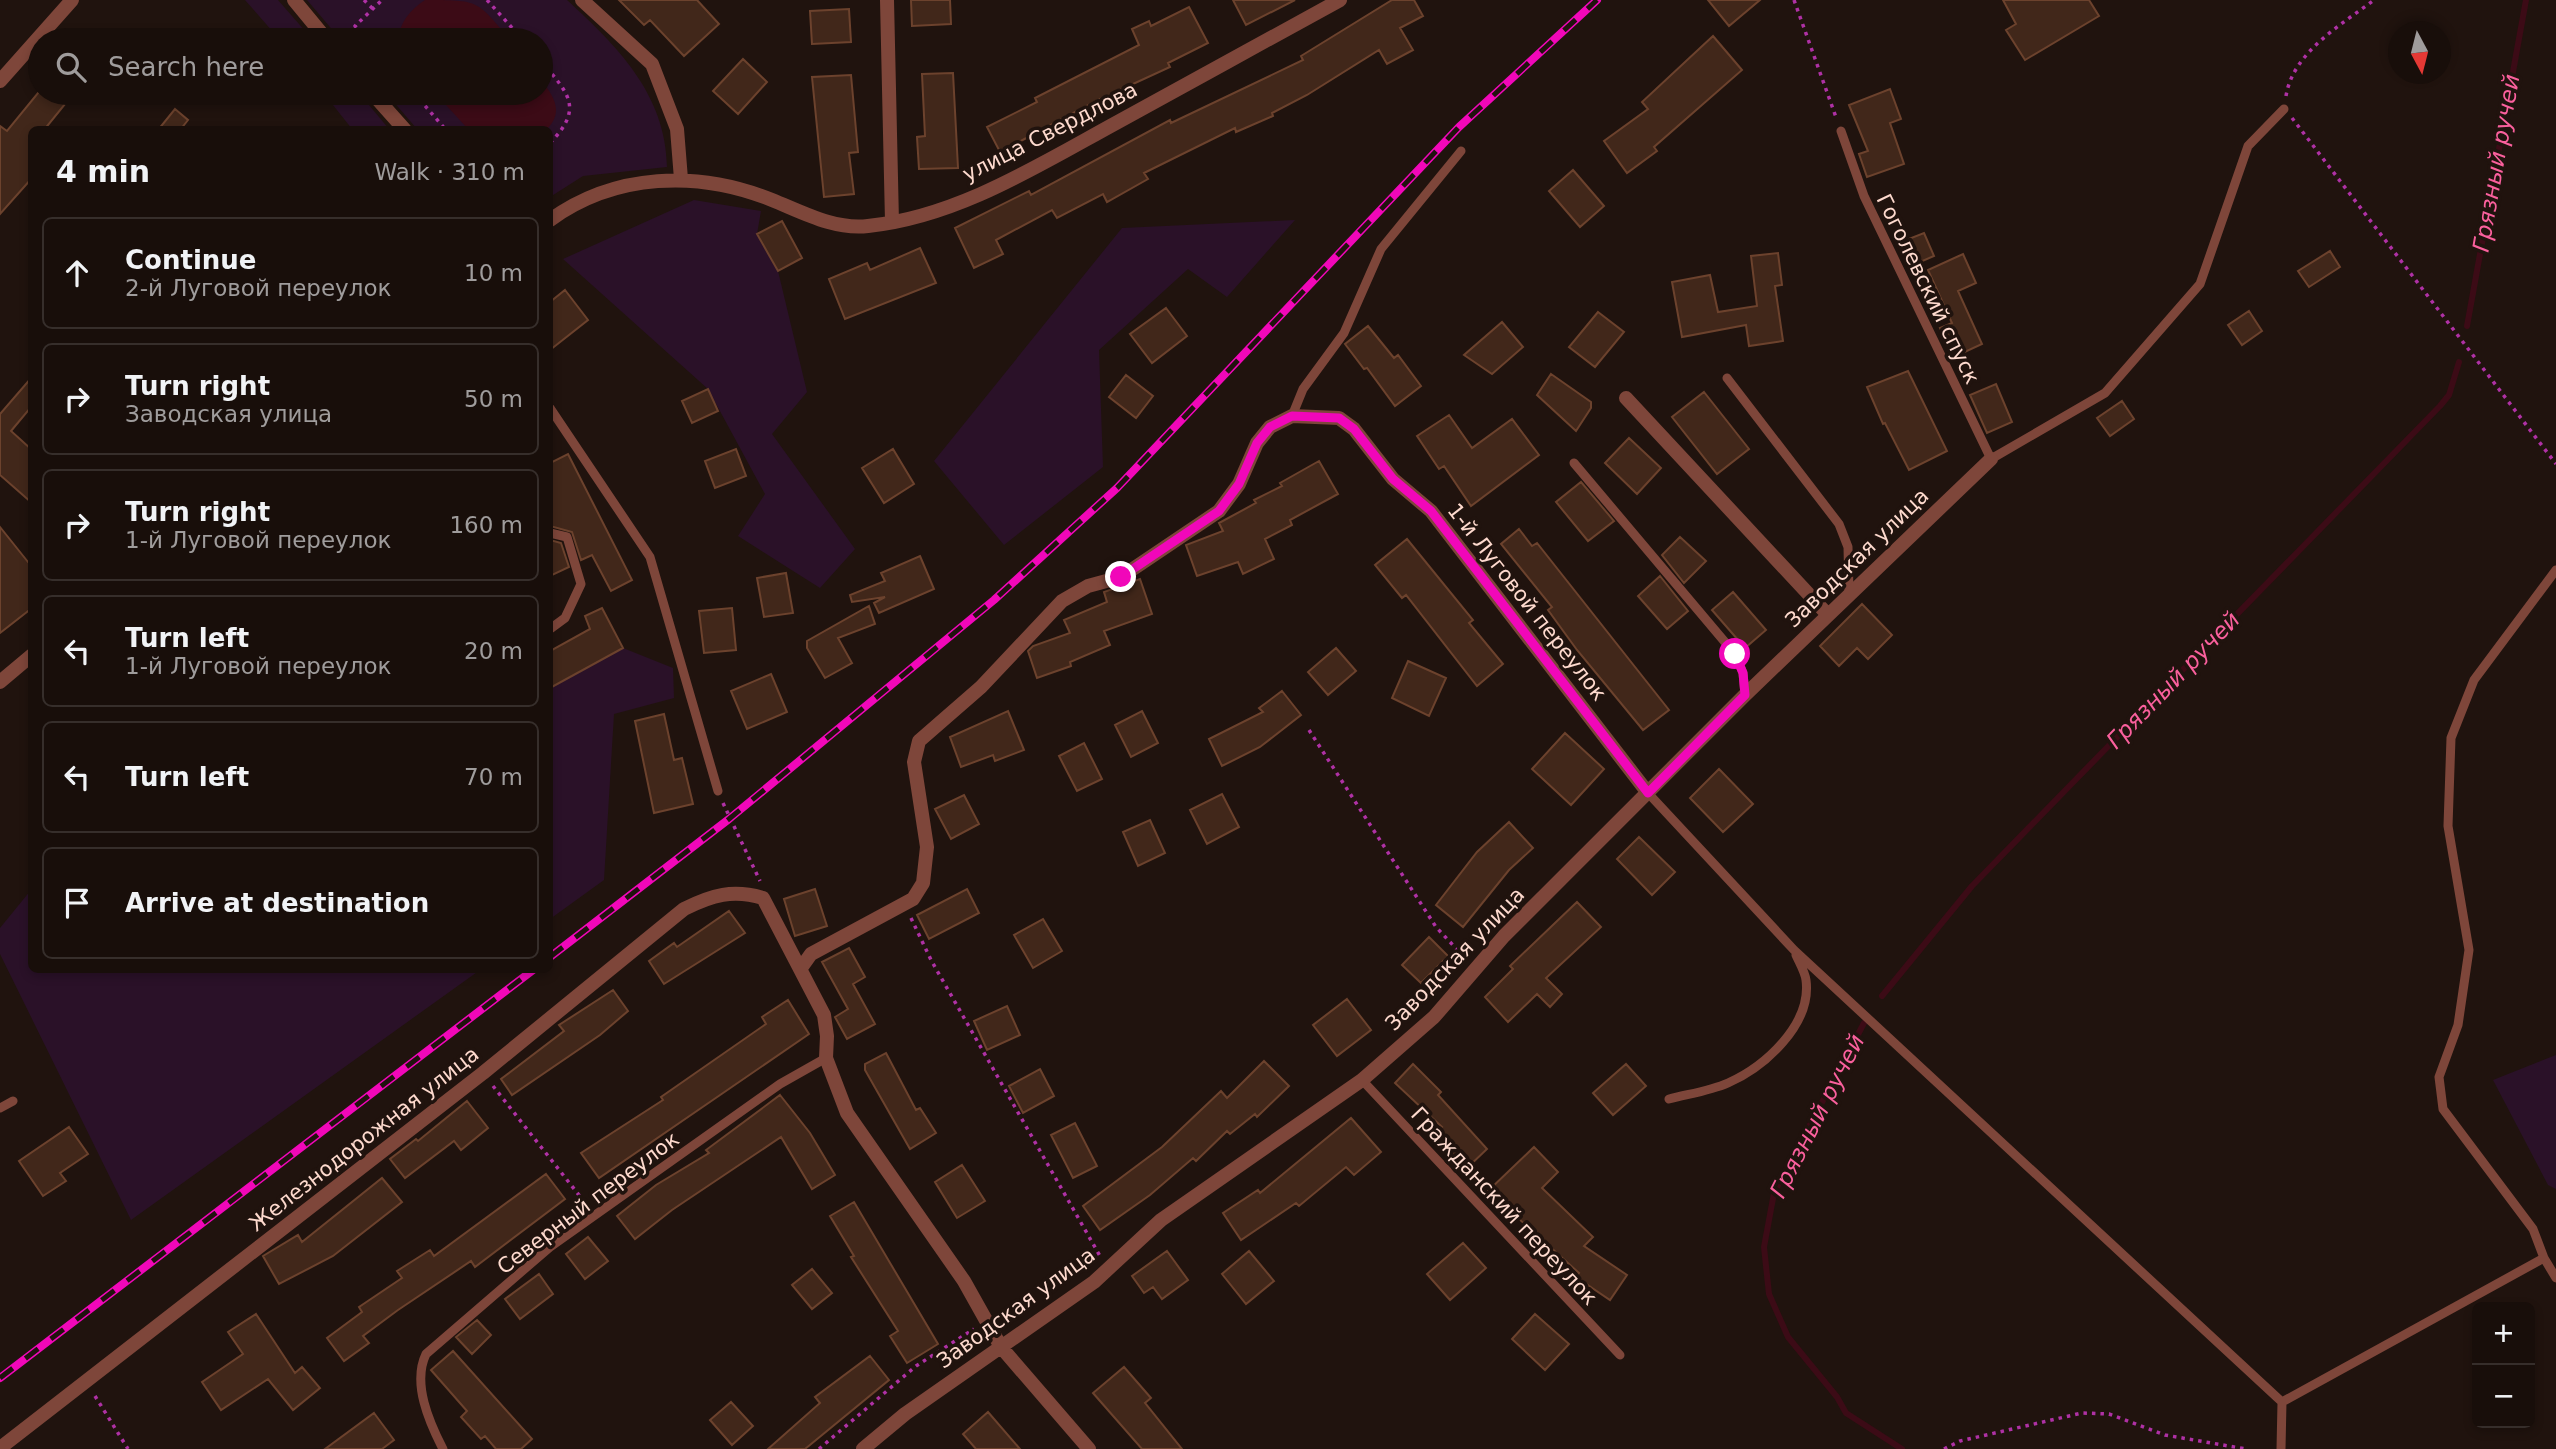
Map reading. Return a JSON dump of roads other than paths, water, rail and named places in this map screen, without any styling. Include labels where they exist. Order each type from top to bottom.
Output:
[{"type":"street","points":[[47,28],[72,0]]},
{"type":"street","points":[[294,0],[317,28]]},
{"type":"street","points":[[582,0],[652,64],[677,130],[681,179]]},
{"type":"street","points":[[887,0],[892,222]]},
{"type":"street","name":"улица Свердлова","points":[[553,218],[573,203],[598,193],[629,185],[681,179],[746,190],[846,226],[892,222],[953,204],[1011,180],[1340,0]]},
{"type":"street","points":[[0,81],[28,50]]},
{"type":"street","points":[[383,105],[401,126]]},
{"type":"street","points":[[1626,398],[1828,615]]},
{"type":"street","points":[[1089,1449],[1001,1347],[984,1322],[964,1281],[847,1113],[826,1058],[824,1014],[801,968],[811,954],[912,898],[923,883],[927,847],[914,762],[919,741],[981,687],[1062,601],[1088,586],[1121,577],[1219,511],[1239,484],[1257,443],[1270,427],[1292,416]]},
{"type":"street","name":"1-й Луговой переулок","points":[[1292,416],[1339,418],[1354,429],[1393,479],[1431,511],[1648,793]]},
{"type":"street","name":"Заводская улица","points":[[863,1449],[905,1414],[1094,1282],[1161,1220],[1362,1080],[1434,1017],[1504,936],[1745,695],[1991,459]]},
{"type":"street","points":[[0,682],[28,658]]},
{"type":"street","name":"Железнодорожная улица","points":[[0,1448],[483,1073],[684,909],[714,894],[744,892],[763,898],[801,968]]},
{"type":"lane","points":[[1991,459],[2105,393],[2200,284],[2248,146],[2284,108]]},
{"type":"lane","name":"Гоголевский спуск","points":[[1841,131],[1864,196],[1991,459]]},
{"type":"lane","points":[[1292,416],[1303,389],[1344,332],[1381,249],[1461,151]]},
{"type":"lane","points":[[1727,378],[1839,524],[1848,547],[1849,594]]},
{"type":"lane","points":[[553,412],[650,557],[718,791]]},
{"type":"lane","points":[[1574,463],[1735,654],[1743,673],[1745,695]]},
{"type":"lane","points":[[553,534],[567,537],[581,584],[565,618],[553,627]]},
{"type":"lane","points":[[2556,570],[2474,680],[2451,738],[2448,826],[2469,950],[2458,1025],[2439,1077],[2443,1110],[2533,1228],[2544,1258],[2556,1278]]},
{"type":"lane","points":[[1648,793],[1794,950],[2282,1402],[2281,1449]]},
{"type":"lane","points":[[1669,1099],[1725,1085],[1756,1069],[1786,1038],[1804,1007],[1806,980],[1794,950]]},
{"type":"lane","name":"Северный переулок","points":[[443,1449],[422,1392],[421,1364],[426,1354],[550,1247],[780,1084],[826,1058]]},
{"type":"lane","name":"Гражданский переулок","points":[[1362,1080],[1620,1355]]},
{"type":"lane","points":[[0,1108],[13,1101]]},
{"type":"lane","points":[[2282,1402],[2544,1258]]},
{"type":"waterway","name":"Грязный ручей","points":[[2467,326],[2526,0]]},
{"type":"waterway","name":"Грязный ручей","points":[[1882,996],[1972,886],[2440,406],[2449,395],[2459,362]]},
{"type":"waterway","name":"Грязный ручей","points":[[1864,1023],[1774,1193],[1764,1247],[1769,1294],[1788,1337],[1837,1397],[1846,1413],[1902,1449]]},
{"type":"railway","points":[[553,955],[729,819],[994,600],[1117,488],[1459,127],[1597,0]]},
{"type":"railway","points":[[0,1378],[529,973]]}]
